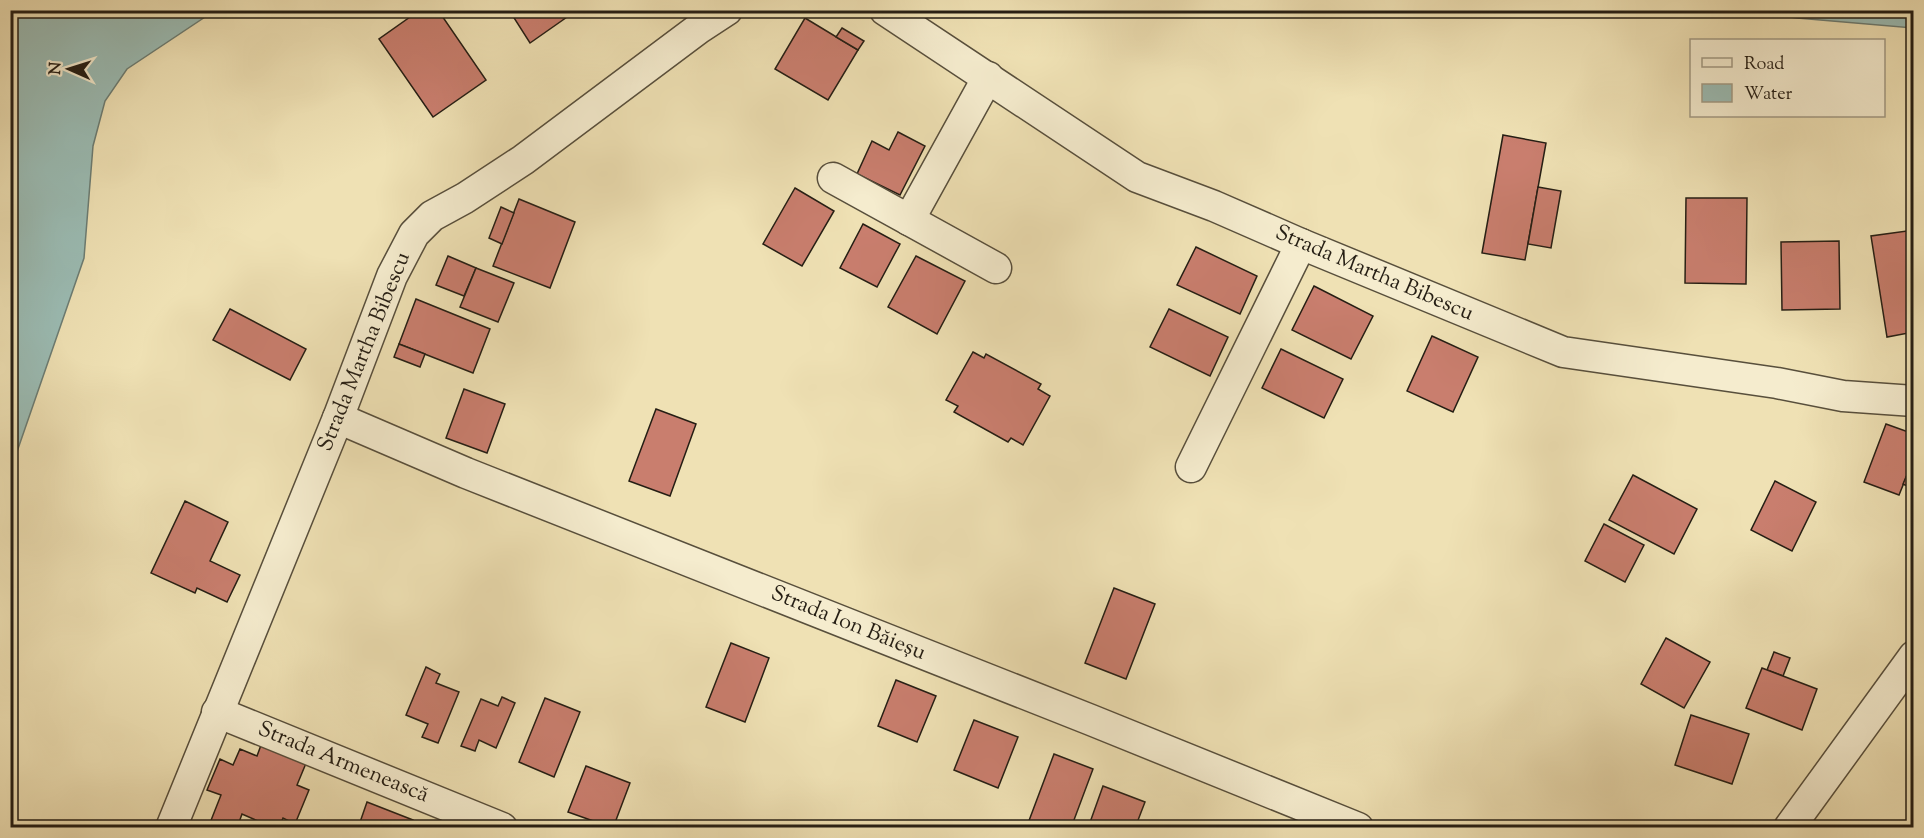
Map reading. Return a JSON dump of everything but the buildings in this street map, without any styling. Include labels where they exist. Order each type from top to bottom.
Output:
[{"type":"street","name":"Strada Martha Bibescu","points":[[171,828],[281,561],[392,276],[414,234],[432,216],[465,198],[523,160],[698,29],[727,10]]},
{"type":"street","name":"Strada Martha Bibescu","points":[[885,10],[1137,177],[1214,206],[1300,244],[1563,352],[1777,383],[1843,396],[1914,401]]},
{"type":"street","points":[[909,220],[988,77]]},
{"type":"street","points":[[833,178],[996,268]]},
{"type":"street","points":[[1191,467],[1300,244]]},
{"type":"street","name":"Strada Ion Băieșu","points":[[338,418],[477,477],[1080,715],[1358,828]]},
{"type":"street","points":[[1789,828],[1914,656]]},
{"type":"street","name":"Strada Armenească","points":[[217,712],[502,828]]},
{"type":"water","points":[[11,10],[214,11],[127,69],[105,101],[93,146],[84,258],[11,469]]},
{"type":"water","points":[[1748,11],[1913,11],[1913,28],[1797,18]]}]
